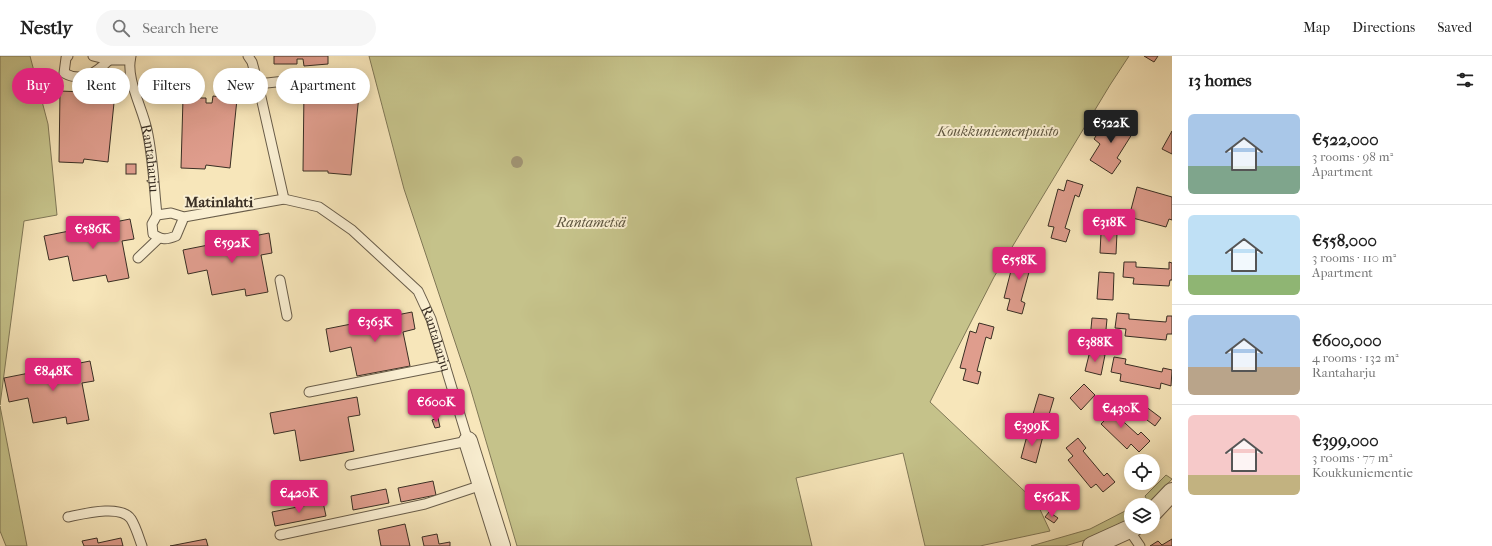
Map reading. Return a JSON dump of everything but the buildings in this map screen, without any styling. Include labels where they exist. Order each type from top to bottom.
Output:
[{"type":"street","name":"Rantaharju","points":[[468,441],[501,546]]},
{"type":"street","points":[[1160,505],[1172,492]]},
{"type":"street","points":[[1092,546],[1124,532]]},
{"type":"lane","points":[[68,56],[66,58],[64,73],[71,77],[89,76],[109,60]]},
{"type":"lane","points":[[93,56],[109,60],[130,58]]},
{"type":"lane","points":[[248,56],[254,68]]},
{"type":"lane","name":"Rantaharju","points":[[130,58],[133,86],[147,130],[157,215],[152,224],[153,234],[159,238]]},
{"type":"lane","points":[[263,104],[284,199]]},
{"type":"lane","name":"Rantaharju","points":[[157,215],[171,213],[184,217],[284,199],[319,207],[352,230],[418,291],[431,319],[468,441]]},
{"type":"lane","points":[[138,258],[159,238],[166,240],[176,236],[184,217]]},
{"type":"lane","points":[[280,280],[287,316]]},
{"type":"lane","points":[[309,392],[445,365]]},
{"type":"lane","points":[[350,466],[468,441]]},
{"type":"lane","points":[[280,535],[425,504],[482,485]]},
{"type":"lane","points":[[68,517],[99,512],[119,511],[131,518],[142,546]]},
{"type":"lane","points":[[1134,534],[1140,546]]},
{"type":"green space","points":[[0,56],[30,56],[33,68],[12,68],[12,104],[43,104],[48,124],[57,215],[24,221],[0,405]]},
{"type":"green space","name":"Rantametsä","points":[[369,56],[1129,56],[994,277],[930,402],[1037,503],[1050,531],[980,546],[925,546],[903,453],[796,478],[812,546],[517,546],[470,387],[404,189]]},
{"type":"green space","points":[[0,406],[27,546],[6,546],[0,531]]},
{"type":"green space","points":[[1166,475],[1172,479],[1155,498],[1146,498],[1145,496],[1151,490],[1160,490],[1160,481]]},
{"type":"green space","points":[[1124,512],[1124,522],[1095,537],[1065,546],[1031,546],[1090,529]]},
{"type":"district","name":"Matinlahti","points":[[219,202]]},
{"type":"park label","name":"Koukkuniemenpuisto","points":[[998,131]]}]
